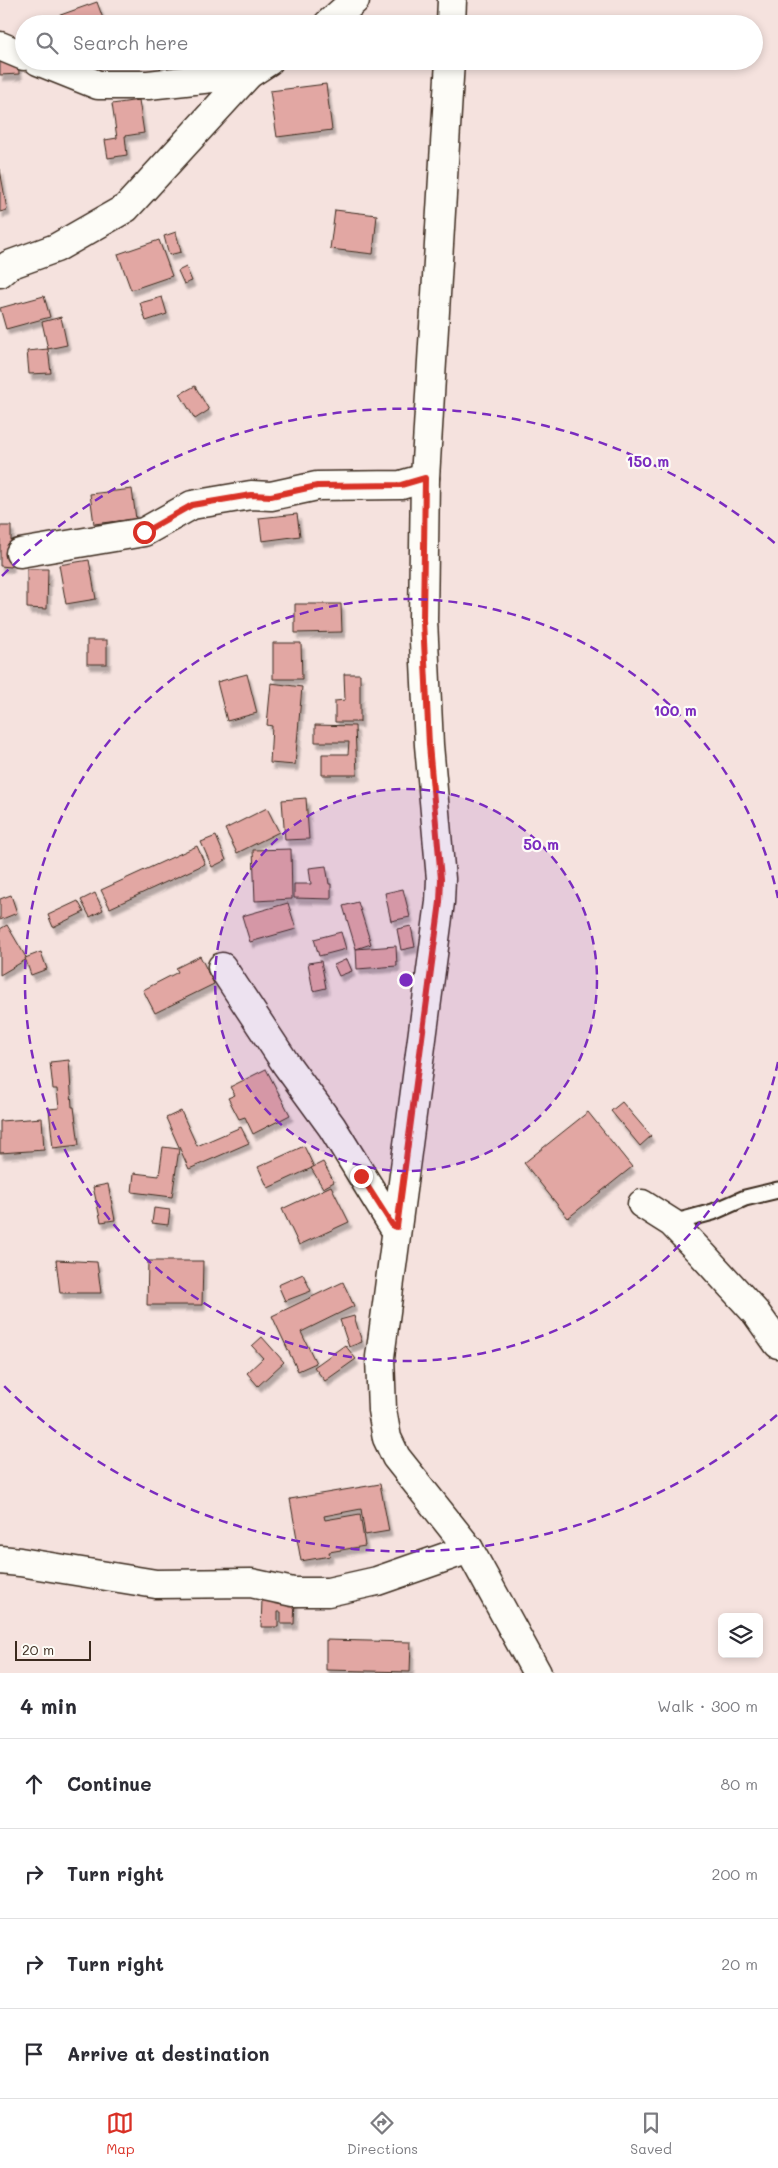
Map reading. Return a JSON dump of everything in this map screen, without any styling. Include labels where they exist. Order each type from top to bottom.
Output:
[{"type":"street","points":[[338,15],[355,0]]},
{"type":"street","points":[[451,15],[452,0]]},
{"type":"street","points":[[0,46],[15,52]]},
{"type":"street","points":[[60,70],[98,85],[148,86],[241,70]]},
{"type":"street","points":[[0,272],[9,265],[56,248],[126,208],[256,70]]},
{"type":"street","points":[[449,70],[425,478],[423,620],[429,745],[441,879],[440,902],[380,1357],[380,1390],[387,1438],[396,1457],[469,1549],[537,1673]]},
{"type":"street","points":[[20,553],[144,532],[192,505],[251,495],[271,496],[317,486],[401,485],[425,478]]},
{"type":"street","points":[[222,967],[286,1064],[332,1127],[393,1226],[397,1227]]},
{"type":"street","points":[[642,1204],[672,1224],[756,1313],[778,1344]]},
{"type":"street","points":[[0,1560],[156,1584],[251,1583],[293,1592],[328,1592],[378,1581],[469,1549]]},
{"type":"lane","points":[[672,1224],[713,1212],[745,1198],[778,1190]]},
{"type":"building","points":[[97,2],[102,15],[60,15]]},
{"type":"building","points":[[15,55],[15,70],[19,70],[19,74],[0,75],[0,56]]},
{"type":"building","points":[[326,84],[332,130],[277,137],[270,91]]},
{"type":"building","points":[[139,100],[144,133],[125,136],[127,155],[108,158],[105,140],[117,138],[112,104]]},
{"type":"building","points":[[0,169],[7,210],[0,212]]},
{"type":"building","points":[[335,210],[377,215],[373,254],[330,249]]},
{"type":"building","points":[[176,232],[181,252],[169,255],[164,236]]},
{"type":"building","points":[[159,240],[172,276],[131,290],[118,254]]},
{"type":"building","points":[[186,267],[192,281],[184,284],[178,271]]},
{"type":"building","points":[[44,296],[50,317],[6,329],[0,308]]},
{"type":"building","points":[[162,297],[167,314],[146,321],[140,303]]},
{"type":"building","points":[[61,317],[67,345],[48,349],[42,322]]},
{"type":"building","points":[[48,349],[51,373],[29,374],[27,351]]},
{"type":"building","points":[[195,386],[209,410],[195,419],[180,394]]},
{"type":"building","points":[[132,489],[136,519],[94,524],[90,494]]},
{"type":"building","points":[[297,514],[300,536],[262,541],[259,518]]},
{"type":"building","points":[[0,526],[11,526],[11,567],[0,566]]},
{"type":"building","points":[[89,560],[96,599],[66,604],[59,565]]},
{"type":"building","points":[[27,569],[48,569],[47,609],[27,608]]},
{"type":"building","points":[[295,604],[341,604],[342,632],[295,633]]},
{"type":"building","points":[[87,640],[107,640],[107,664],[87,664]]},
{"type":"building","points":[[273,643],[301,643],[302,679],[273,679]]},
{"type":"building","points":[[247,674],[257,713],[227,721],[217,682]]},
{"type":"building","points":[[344,674],[360,674],[360,722],[335,722],[335,701],[345,700]]},
{"type":"building","points":[[271,683],[302,687],[295,765],[270,763],[272,726],[267,725]]},
{"type":"building","points":[[315,725],[355,726],[357,775],[322,775],[322,754],[348,754],[349,742],[315,742]]},
{"type":"building","points":[[306,798],[309,839],[285,840],[282,800]]},
{"type":"building","points":[[267,808],[279,832],[237,853],[225,829]]},
{"type":"building","points":[[216,836],[226,860],[212,867],[201,842]]},
{"type":"building","points":[[197,846],[205,864],[110,908],[101,890]]},
{"type":"building","points":[[291,849],[292,899],[255,901],[253,850]]},
{"type":"building","points":[[326,866],[329,884],[331,884],[331,899],[294,898],[294,884],[311,884],[309,868]]},
{"type":"building","points":[[403,889],[410,917],[391,921],[385,893]]},
{"type":"building","points":[[95,893],[103,910],[90,917],[81,900]]},
{"type":"building","points":[[11,895],[17,913],[0,920],[0,899]]},
{"type":"building","points":[[78,901],[84,912],[53,927],[48,915]]},
{"type":"building","points":[[358,902],[371,944],[356,949],[343,906]]},
{"type":"building","points":[[288,903],[296,929],[250,942],[242,916]]},
{"type":"building","points":[[7,925],[27,959],[0,975],[0,929]]},
{"type":"building","points":[[411,926],[415,947],[401,950],[397,929]]},
{"type":"building","points":[[341,932],[346,949],[319,956],[314,939]]},
{"type":"building","points":[[396,946],[397,966],[357,969],[356,949]]},
{"type":"building","points":[[41,952],[47,969],[31,975],[25,958]]},
{"type":"building","points":[[200,956],[214,984],[155,1013],[143,990],[178,972],[176,968]]},
{"type":"building","points":[[347,959],[352,971],[339,976],[334,965]]},
{"type":"building","points":[[321,961],[326,988],[313,991],[308,963]]},
{"type":"building","points":[[69,1060],[72,1107],[74,1107],[79,1145],[53,1148],[49,1109],[59,1108],[57,1089],[53,1089],[50,1062]]},
{"type":"building","points":[[266,1069],[290,1115],[253,1134],[245,1117],[239,1119],[228,1098],[235,1095],[230,1087]]},
{"type":"building","points":[[622,1102],[651,1136],[640,1146],[611,1111]]},
{"type":"building","points":[[181,1111],[197,1146],[241,1127],[249,1143],[189,1169],[166,1118]]},
{"type":"building","points":[[588,1112],[632,1167],[568,1218],[524,1163]]},
{"type":"building","points":[[42,1118],[44,1150],[0,1153],[0,1121]]},
{"type":"building","points":[[304,1146],[314,1167],[268,1188],[258,1167]]},
{"type":"building","points":[[163,1147],[179,1149],[172,1197],[132,1192],[134,1173],[159,1176]]},
{"type":"building","points":[[323,1162],[334,1182],[323,1188],[311,1168]]},
{"type":"building","points":[[108,1184],[115,1220],[101,1222],[93,1187]]},
{"type":"building","points":[[331,1186],[349,1222],[299,1245],[282,1209]]},
{"type":"building","points":[[154,1208],[170,1210],[168,1225],[152,1223]]},
{"type":"building","points":[[56,1260],[97,1262],[101,1293],[60,1293]]},
{"type":"building","points":[[148,1261],[203,1261],[202,1305],[147,1305]]},
{"type":"building","points":[[303,1274],[311,1291],[285,1301],[278,1285]]},
{"type":"building","points":[[343,1282],[354,1306],[301,1332],[316,1363],[298,1371],[272,1316]]},
{"type":"building","points":[[354,1316],[362,1342],[349,1347],[340,1320]]},
{"type":"building","points":[[262,1337],[284,1362],[258,1386],[247,1373],[263,1358],[252,1346]]},
{"type":"building","points":[[345,1345],[356,1359],[325,1381],[314,1367]]},
{"type":"building","points":[[380,1484],[389,1531],[365,1535],[361,1509],[324,1516],[325,1520],[360,1514],[365,1546],[329,1552],[330,1556],[301,1561],[290,1499]]},
{"type":"building","points":[[262,1599],[295,1599],[294,1624],[281,1624],[281,1612],[278,1612],[278,1627],[261,1627]]},
{"type":"building","points":[[326,1640],[411,1642],[410,1672],[326,1670]]},
{"type":"route","points":[[144,532],[192,505],[237,499],[251,495],[271,496],[317,486],[401,485],[425,478],[423,620],[429,745],[441,879],[440,902],[397,1227],[393,1226],[361,1176]]}]
